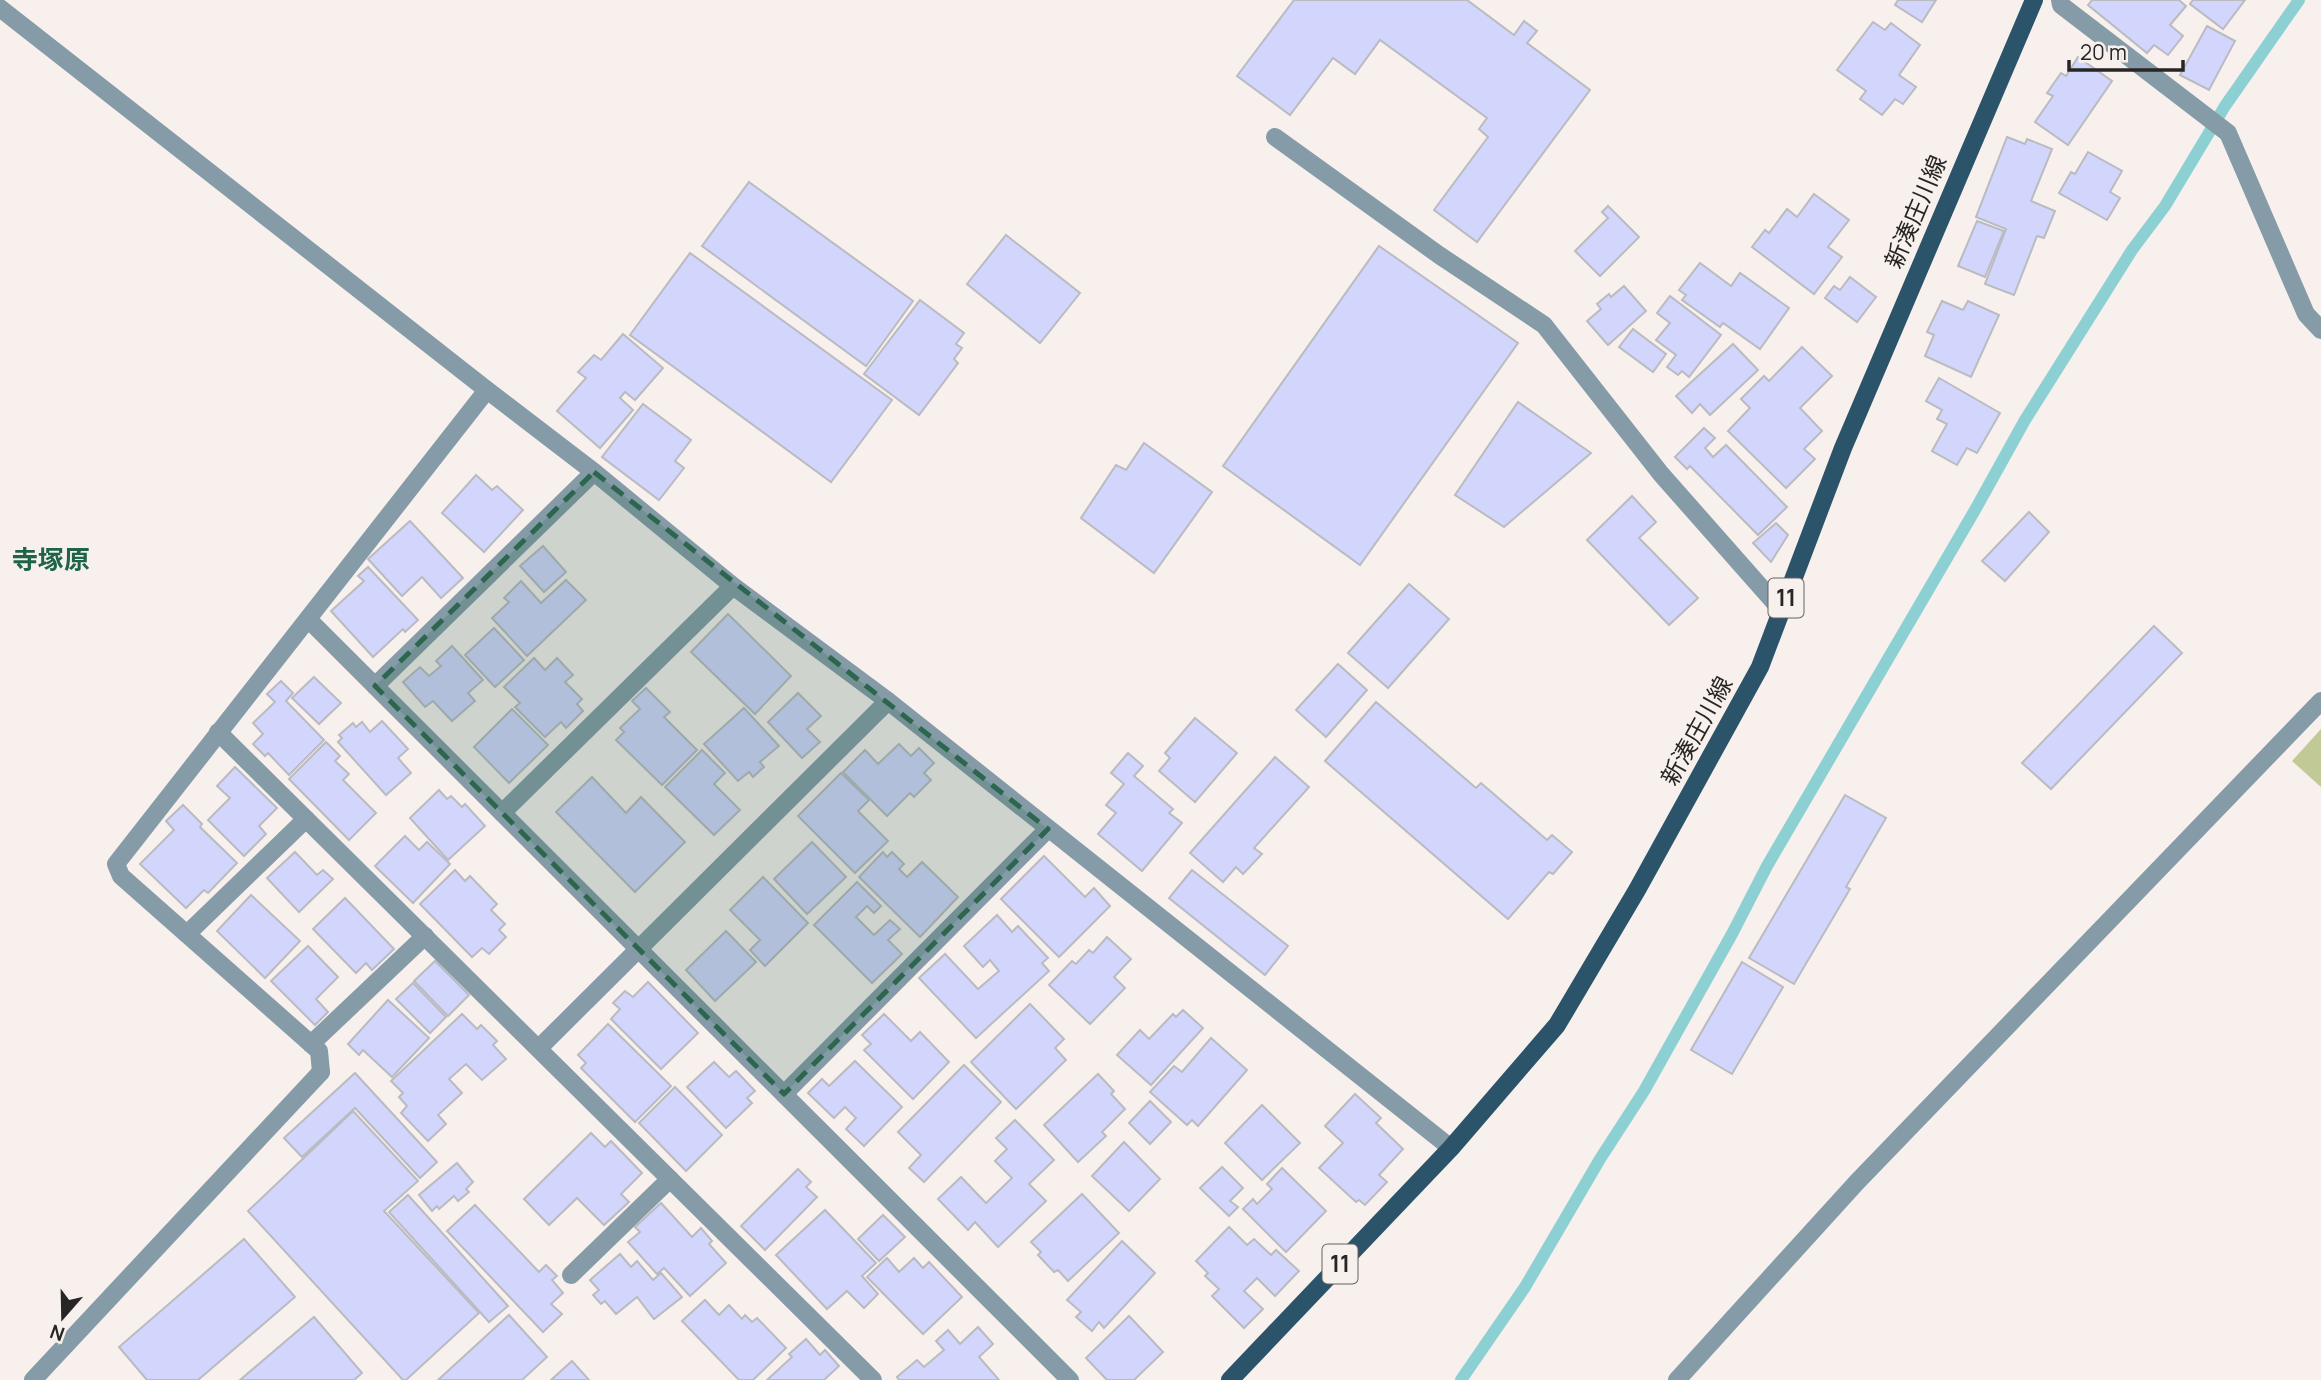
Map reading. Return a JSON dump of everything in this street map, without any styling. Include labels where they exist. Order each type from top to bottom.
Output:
[{"type":"main road","name":"新湊庄川線","points":[[1230,1380],[1451,1148],[1557,1025],[1637,890],[1760,667],[1843,448],[2034,0]]},
{"type":"street","points":[[2060,0],[2061,5],[2228,133],[2306,314],[2321,330]]},
{"type":"street","points":[[0,8],[594,472],[733,586],[888,701],[1451,1148]]},
{"type":"street","points":[[1275,137],[1438,255],[1544,325],[1661,474],[1782,611]]},
{"type":"street","points":[[33,1380],[321,1072],[319,1051],[121,876],[116,864],[487,390]]},
{"type":"street","points":[[375,686],[594,472]]},
{"type":"street","points":[[502,813],[733,586]]},
{"type":"street","points":[[309,620],[1070,1380]]},
{"type":"street","points":[[538,1048],[888,701]]},
{"type":"street","points":[[1677,1380],[1857,1182],[2321,701]]},
{"type":"street","points":[[218,732],[873,1380]]},
{"type":"street","points":[[187,934],[306,818]]},
{"type":"street","points":[[784,1094],[1048,829]]},
{"type":"street","points":[[311,1044],[425,936]]},
{"type":"street","points":[[571,1275],[670,1179]]},
{"type":"highlighted area","points":[[594,472],[1048,829],[784,1094],[375,686]]},
{"type":"green space","points":[[2321,729],[2321,787],[2292,761]]},
{"type":"building","points":[[1294,0],[1467,0],[1514,35],[1524,21],[1537,31],[1527,43],[1590,90],[1477,242],[1434,210],[1488,137],[1479,129],[1487,118],[1380,40],[1355,74],[1333,58],[1290,115],[1237,76]]},
{"type":"building","points":[[1898,0],[1936,0],[1922,22],[1895,5]]},
{"type":"building","points":[[2092,0],[2179,0],[2186,6],[2170,25],[2183,36],[2168,55],[2154,45],[2147,53],[2088,5]]},
{"type":"building","points":[[2193,0],[2245,0],[2223,29],[2190,4]]},
{"type":"building","points":[[1873,22],[1885,30],[1891,23],[1920,45],[1899,75],[1916,87],[1903,104],[1895,99],[1882,115],[1860,99],[1866,91],[1837,70]]},
{"type":"building","points":[[2207,26],[2235,41],[2209,90],[2180,75]]},
{"type":"building","points":[[2078,57],[2112,81],[2068,145],[2035,122],[2053,96],[2047,93],[2061,73],[2066,76]]},
{"type":"building","points":[[2007,137],[2025,144],[2027,139],[2052,149],[2031,201],[2055,211],[2044,238],[2037,236],[2014,295],[1985,284],[2006,229],[1976,217]]},
{"type":"building","points":[[2088,152],[2122,171],[2110,192],[2120,198],[2107,220],[2059,193],[2071,172],[2075,174]]},
{"type":"building","points":[[749,182],[913,301],[866,366],[702,246]]},
{"type":"building","points":[[1814,194],[1849,220],[1828,247],[1842,257],[1814,294],[1752,247],[1765,230],[1769,233],[1787,209],[1797,217]]},
{"type":"building","points":[[1608,206],[1639,237],[1600,276],[1575,251],[1608,218],[1602,212]]},
{"type":"building","points":[[1977,221],[2004,231],[1985,277],[1958,266]]},
{"type":"building","points":[[1006,235],[1080,293],[1040,343],[967,284]]},
{"type":"building","points":[[1379,246],[1518,343],[1360,565],[1223,466]]},
{"type":"building","points":[[690,253],[892,400],[831,482],[630,335]]},
{"type":"building","points":[[1700,263],[1731,286],[1740,273],[1789,308],[1760,349],[1723,323],[1720,327],[1682,300],[1686,295],[1679,290]]},
{"type":"building","points":[[1850,277],[1876,297],[1857,322],[1825,298],[1834,286],[1840,290]]},
{"type":"building","points":[[1624,286],[1646,311],[1608,345],[1587,321],[1601,309],[1597,304]]},
{"type":"building","points":[[1670,296],[1721,335],[1689,377],[1682,371],[1678,375],[1667,367],[1676,355],[1656,340],[1670,323],[1657,313]]},
{"type":"building","points":[[920,300],[964,333],[956,344],[962,348],[954,359],[958,363],[919,415],[864,374]]},
{"type":"building","points":[[1942,301],[1963,310],[1968,301],[1999,315],[1971,377],[1925,356],[1934,335],[1927,332]]},
{"type":"building","points":[[1633,329],[1666,354],[1653,372],[1619,347]]},
{"type":"building","points":[[623,334],[663,368],[635,400],[625,392],[620,398],[633,410],[600,448],[557,411],[586,378],[578,372],[594,355],[601,360]]},
{"type":"building","points":[[1733,344],[1758,370],[1710,415],[1700,404],[1692,413],[1676,396]]},
{"type":"building","points":[[1802,347],[1832,376],[1800,408],[1822,431],[1804,449],[1815,459],[1786,488],[1728,431],[1750,408],[1741,399],[1764,376],[1769,381]]},
{"type":"building","points":[[1939,378],[2000,413],[1977,453],[1967,448],[1957,465],[1932,451],[1947,424],[1937,419],[1942,410],[1926,401]]},
{"type":"building","points":[[1518,402],[1591,453],[1504,527],[1455,495]]},
{"type":"building","points":[[643,404],[691,440],[675,461],[684,468],[659,500],[602,457]]},
{"type":"building","points":[[1704,428],[1715,438],[1705,448],[1713,457],[1726,445],[1787,507],[1758,535],[1690,466],[1687,469],[1675,457]]},
{"type":"building","points":[[1144,443],[1212,492],[1154,573],[1081,518],[1116,465],[1126,470]]},
{"type":"building","points":[[476,475],[492,490],[497,486],[523,510],[484,552],[442,513]]},
{"type":"building","points":[[1632,496],[1656,522],[1639,538],[1698,598],[1669,625],[1587,540]]},
{"type":"building","points":[[2029,512],[2049,532],[2005,581],[1982,561]]},
{"type":"building","points":[[410,521],[463,578],[441,598],[422,577],[402,596],[368,559]]},
{"type":"building","points":[[1776,523],[1788,535],[1771,562],[1753,543]]},
{"type":"building","points":[[543,546],[566,572],[544,592],[520,566]]},
{"type":"building","points":[[368,567],[418,620],[405,632],[403,629],[373,657],[331,611],[364,581],[358,576]]},
{"type":"building","points":[[566,580],[586,600],[527,656],[492,618],[509,602],[504,598],[521,581],[541,603]]},
{"type":"building","points":[[1409,584],[1449,619],[1388,688],[1348,653]]},
{"type":"building","points":[[728,614],[791,676],[755,714],[691,652]]},
{"type":"building","points":[[2154,626],[2182,653],[2051,789],[2022,763]]},
{"type":"building","points":[[494,628],[524,660],[495,687],[465,655]]},
{"type":"building","points":[[452,646],[483,680],[468,693],[475,701],[452,721],[433,701],[425,707],[403,682],[420,667],[429,676],[441,666],[436,661]]},
{"type":"building","points":[[534,658],[545,670],[557,658],[573,675],[565,682],[582,699],[577,704],[583,711],[566,728],[561,722],[545,737],[515,707],[520,703],[504,687]]},
{"type":"building","points":[[1338,664],[1367,690],[1326,737],[1296,710]]},
{"type":"building","points":[[314,677],[341,703],[319,724],[292,698]]},
{"type":"building","points":[[281,681],[293,693],[286,701],[324,740],[289,775],[268,753],[265,756],[253,744],[263,734],[253,723],[275,702],[267,694]]},
{"type":"building","points":[[646,688],[670,712],[664,717],[697,750],[662,785],[616,740],[624,732],[620,728],[640,709],[632,701]]},
{"type":"building","points":[[798,693],[821,716],[807,729],[820,742],[802,758],[768,722]]},
{"type":"building","points":[[1376,702],[1476,788],[1481,783],[1547,840],[1552,835],[1572,852],[1553,874],[1549,872],[1508,919],[1325,761]]},
{"type":"building","points":[[744,708],[779,746],[760,762],[764,767],[753,777],[749,772],[738,781],[704,744]]},
{"type":"building","points":[[512,709],[548,745],[509,783],[474,747]]},
{"type":"building","points":[[1195,718],[1237,753],[1195,802],[1159,771],[1170,758],[1165,753]]},
{"type":"building","points":[[382,721],[408,749],[398,758],[411,773],[386,795],[338,742],[342,738],[339,735],[353,723],[356,727],[362,722],[370,732]]},
{"type":"building","points":[[326,742],[340,756],[335,761],[349,774],[343,780],[376,813],[349,840],[289,779]]},
{"type":"building","points":[[899,744],[911,756],[919,748],[934,763],[924,773],[931,780],[914,797],[910,793],[887,816],[843,772],[865,750],[878,764]]},
{"type":"building","points":[[702,750],[725,773],[714,784],[740,810],[714,835],[665,787]]},
{"type":"building","points":[[1128,753],[1143,766],[1134,776],[1173,809],[1169,813],[1182,823],[1142,871],[1098,834],[1116,813],[1106,805],[1124,784],[1111,773]]},
{"type":"building","points":[[1275,757],[1309,787],[1254,848],[1262,854],[1243,874],[1236,867],[1223,882],[1190,853]]},
{"type":"building","points":[[235,767],[277,808],[259,826],[266,834],[244,856],[208,820],[230,798],[217,786]]},
{"type":"building","points":[[841,773],[869,800],[858,811],[888,841],[855,873],[798,816]]},
{"type":"building","points":[[592,777],[626,813],[641,797],[685,842],[635,892],[556,812]]},
{"type":"building","points":[[439,790],[447,799],[451,796],[462,807],[465,804],[485,826],[448,860],[410,818]]},
{"type":"building","points":[[1845,795],[1886,818],[1846,887],[1850,889],[1794,984],[1749,958]]},
{"type":"building","points":[[183,805],[202,824],[200,827],[237,863],[208,893],[204,890],[186,908],[140,864],[174,830],[166,821]]},
{"type":"building","points":[[405,836],[419,850],[427,842],[450,864],[413,903],[375,866]]},
{"type":"building","points":[[812,842],[846,877],[807,914],[774,879]]},
{"type":"building","points":[[295,852],[317,875],[323,870],[333,879],[299,912],[267,878]]},
{"type":"building","points":[[883,852],[887,857],[892,852],[904,864],[899,869],[907,877],[922,862],[958,897],[920,937],[859,877]]},
{"type":"building","points":[[1044,856],[1085,897],[1094,888],[1110,906],[1059,957],[1001,899]]},
{"type":"building","points":[[455,870],[465,881],[470,876],[497,904],[491,910],[505,924],[499,930],[506,937],[489,954],[482,948],[472,957],[420,904]]},
{"type":"building","points":[[1192,870],[1288,946],[1265,975],[1169,898]]},
{"type":"building","points":[[763,877],[808,923],[765,966],[750,950],[760,940],[730,910]]},
{"type":"building","points":[[857,882],[881,906],[874,913],[867,906],[856,917],[874,935],[890,920],[900,929],[888,940],[902,954],[872,983],[814,925]]},
{"type":"building","points":[[251,895],[300,941],[265,978],[217,931]]},
{"type":"building","points":[[345,898],[394,949],[372,970],[366,963],[356,973],[313,929]]},
{"type":"building","points":[[997,915],[1012,932],[1018,926],[1048,958],[1042,963],[1049,971],[976,1038],[919,978],[945,954],[978,989],[999,971],[990,960],[983,967],[964,946]]},
{"type":"building","points":[[726,931],[756,962],[715,1001],[686,970]]},
{"type":"building","points":[[1107,937],[1131,959],[1114,977],[1125,988],[1090,1024],[1049,985],[1072,961],[1076,964],[1089,950],[1093,953]]},
{"type":"building","points":[[308,946],[338,977],[316,999],[328,1012],[315,1025],[271,981]]},
{"type":"building","points":[[435,961],[469,995],[448,1016],[414,981]]},
{"type":"building","points":[[1742,962],[1783,987],[1732,1074],[1691,1050]]},
{"type":"building","points":[[648,982],[698,1033],[661,1069],[611,1019],[620,1009],[613,1003],[625,991],[633,997]]},
{"type":"building","points":[[413,983],[446,1017],[430,1033],[396,999]]},
{"type":"building","points":[[388,1000],[429,1038],[392,1077],[363,1050],[359,1055],[348,1044]]},
{"type":"building","points":[[1030,1004],[1064,1039],[1055,1048],[1066,1060],[1016,1109],[971,1062]]},
{"type":"building","points":[[1183,1010],[1203,1028],[1151,1085],[1117,1055],[1140,1030],[1149,1039],[1173,1014],[1176,1017]]},
{"type":"building","points":[[462,1014],[477,1029],[481,1025],[497,1041],[493,1045],[506,1059],[482,1080],[466,1064],[449,1079],[462,1093],[438,1115],[446,1124],[428,1141],[401,1113],[407,1106],[399,1097],[403,1093],[391,1081]]},
{"type":"building","points":[[884,1014],[911,1041],[920,1032],[949,1062],[913,1099],[864,1050],[871,1044],[862,1035]]},
{"type":"building","points":[[608,1024],[671,1086],[635,1122],[581,1068],[586,1063],[578,1055]]},
{"type":"building","points":[[1211,1038],[1247,1070],[1198,1126],[1192,1120],[1187,1125],[1150,1092],[1174,1066],[1182,1072]]},
{"type":"building","points":[[855,1061],[902,1107],[864,1146],[846,1129],[856,1118],[845,1107],[834,1118],[808,1093],[822,1079],[829,1086]]},
{"type":"building","points":[[714,1062],[729,1077],[736,1071],[755,1091],[747,1098],[752,1103],[726,1128],[687,1087]]},
{"type":"building","points":[[964,1065],[1001,1102],[924,1182],[909,1168],[921,1155],[898,1132]]},
{"type":"building","points":[[355,1073],[437,1162],[420,1178],[355,1108],[302,1157],[284,1138]]},
{"type":"building","points":[[1098,1074],[1114,1091],[1111,1094],[1125,1109],[1102,1132],[1106,1136],[1078,1162],[1044,1125]]},
{"type":"building","points":[[675,1087],[722,1135],[686,1171],[639,1123]]},
{"type":"building","points":[[1355,1094],[1381,1118],[1376,1123],[1403,1149],[1379,1175],[1387,1182],[1365,1205],[1359,1200],[1356,1202],[1319,1168],[1343,1143],[1325,1126]]},
{"type":"building","points":[[1150,1101],[1171,1122],[1150,1144],[1129,1123]]},
{"type":"building","points":[[1262,1105],[1300,1143],[1262,1180],[1225,1143]]},
{"type":"building","points":[[353,1111],[418,1181],[384,1211],[479,1313],[406,1380],[403,1380],[248,1211]]},
{"type":"building","points":[[1015,1120],[1054,1160],[1029,1184],[1046,1201],[998,1247],[975,1222],[968,1230],[938,1199],[961,1177],[986,1203],[1012,1178],[995,1161],[1007,1149],[996,1138]]},
{"type":"building","points":[[591,1133],[605,1147],[611,1141],[642,1173],[621,1194],[629,1202],[604,1225],[577,1198],[549,1225],[524,1199]]},
{"type":"building","points":[[1124,1142],[1160,1179],[1129,1211],[1092,1176]]},
{"type":"building","points":[[457,1163],[473,1182],[466,1189],[469,1192],[458,1201],[454,1196],[439,1209],[437,1206],[432,1211],[419,1195]]},
{"type":"building","points":[[1222,1167],[1243,1188],[1230,1201],[1238,1207],[1229,1216],[1200,1188]]},
{"type":"building","points":[[1282,1168],[1326,1211],[1286,1252],[1243,1209],[1253,1199],[1257,1204],[1272,1189],[1267,1184]]},
{"type":"building","points":[[798,1169],[811,1182],[806,1187],[817,1197],[765,1250],[741,1226]]},
{"type":"building","points":[[1082,1194],[1119,1233],[1068,1281],[1058,1270],[1054,1272],[1038,1255],[1041,1252],[1031,1242]]},
{"type":"building","points":[[408,1195],[508,1306],[489,1322],[389,1212]]},
{"type":"building","points":[[661,1203],[692,1237],[701,1228],[712,1241],[709,1244],[726,1263],[690,1296],[664,1268],[657,1274],[628,1242],[640,1232],[635,1227]]},
{"type":"building","points":[[475,1205],[539,1272],[546,1265],[557,1276],[552,1280],[563,1293],[551,1304],[562,1314],[543,1332],[447,1231]]},
{"type":"building","points":[[825,1210],[876,1263],[862,1276],[878,1294],[864,1308],[847,1291],[827,1309],[776,1255]]},
{"type":"building","points":[[883,1215],[905,1237],[879,1261],[858,1239]]},
{"type":"building","points":[[1229,1227],[1247,1245],[1254,1239],[1271,1255],[1276,1250],[1299,1271],[1275,1296],[1257,1278],[1244,1291],[1263,1309],[1244,1328],[1212,1296],[1219,1289],[1205,1276],[1208,1273],[1196,1261]]},
{"type":"building","points":[[244,1239],[295,1297],[198,1380],[147,1380],[119,1347]]},
{"type":"building","points":[[1122,1241],[1155,1273],[1104,1328],[1099,1322],[1092,1331],[1076,1317],[1081,1312],[1067,1300]]},
{"type":"building","points":[[620,1254],[631,1267],[637,1261],[653,1280],[661,1273],[682,1297],[654,1319],[637,1297],[616,1314],[605,1301],[601,1304],[593,1295],[599,1290],[590,1280]]},
{"type":"building","points":[[887,1258],[899,1272],[914,1258],[923,1268],[929,1262],[962,1297],[923,1334],[867,1277]]},
{"type":"building","points":[[705,1300],[719,1315],[729,1305],[742,1319],[745,1315],[752,1322],[757,1318],[786,1348],[753,1380],[739,1380],[682,1321]]},
{"type":"building","points":[[509,1315],[547,1357],[522,1380],[438,1380]]},
{"type":"building","points":[[1129,1316],[1163,1352],[1134,1380],[1107,1380],[1086,1358]]},
{"type":"building","points":[[314,1317],[362,1373],[354,1380],[240,1380]]},
{"type":"building","points":[[978,1327],[993,1344],[979,1357],[999,1380],[899,1380],[897,1377],[917,1360],[924,1367],[944,1350],[936,1341],[948,1330],[960,1344]]},
{"type":"building","points":[[806,1339],[820,1355],[825,1350],[839,1366],[824,1380],[767,1380],[792,1357],[789,1354]]},
{"type":"building","points":[[572,1361],[589,1380],[551,1380]]},
{"type":"waterway","points":[[1461,1380],[1525,1287],[1600,1159],[1644,1091],[1767,866],[2025,420],[2132,250],[2165,206],[2225,106],[2299,0]]},
{"type":"district","name":"寺塚原","points":[[51,560]]}]
